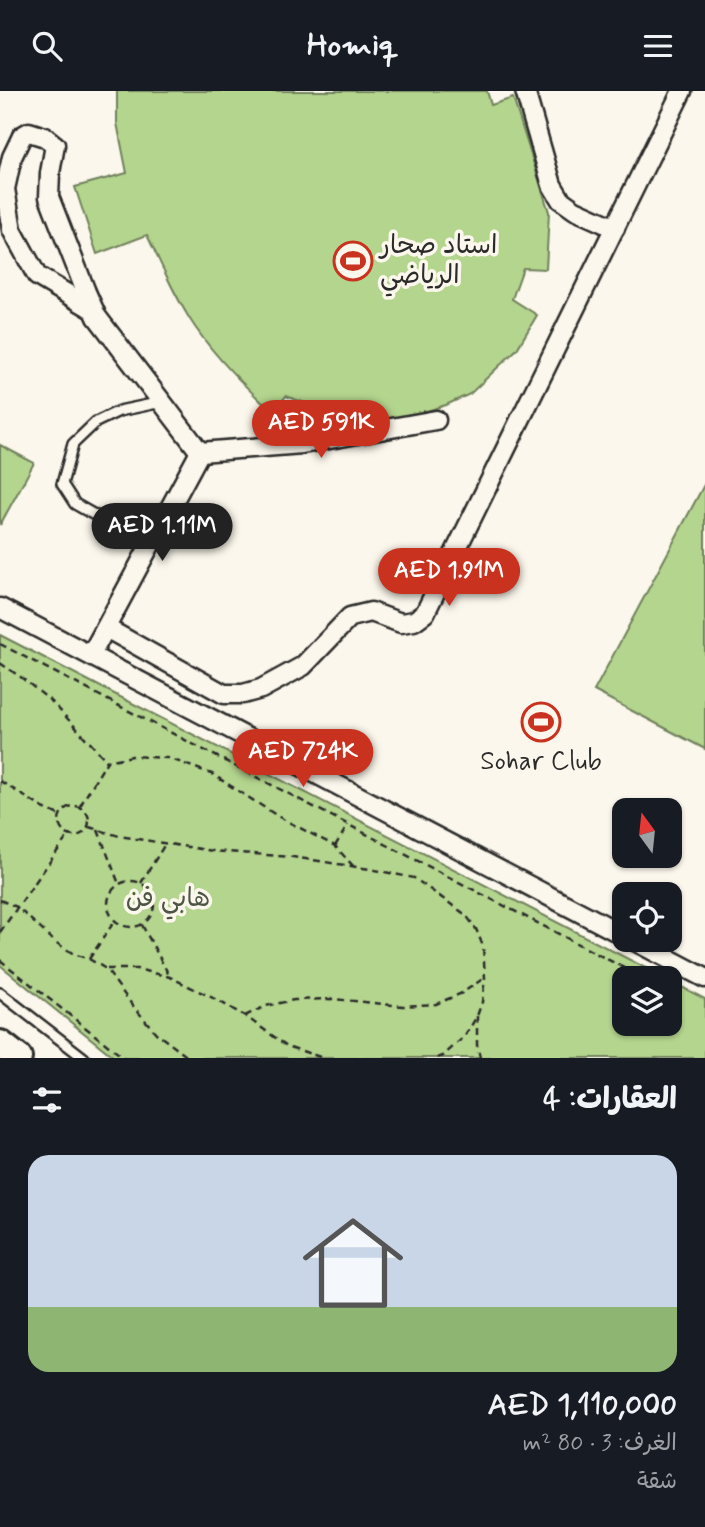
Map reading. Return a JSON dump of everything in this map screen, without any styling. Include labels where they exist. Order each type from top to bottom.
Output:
[{"type":"street","points":[[525,91],[552,185],[561,200],[575,211],[615,228]]},
{"type":"street","points":[[106,628],[224,694],[243,694],[261,689],[303,666],[350,617],[371,612],[401,623],[414,621],[425,613],[682,91]]},
{"type":"street","points":[[94,310],[37,276],[12,230],[5,189],[12,157],[22,136],[29,132],[45,137],[55,145],[49,197],[97,317],[200,452]]},
{"type":"street","points":[[200,452],[302,444],[436,420]]},
{"type":"street","points":[[91,655],[200,452]]},
{"type":"street","points":[[0,608],[612,929]]},
{"type":"street","points":[[656,952],[705,978]]},
{"type":"street","points":[[0,1044],[18,1058]]},
{"type":"lane","points":[[149,546],[75,504],[62,484],[73,445],[96,422],[119,411],[162,402]]},
{"type":"lane","points":[[0,993],[84,1058]]},
{"type":"path","points":[[0,644],[620,966]]},
{"type":"path","points":[[0,663],[52,702],[107,761]]},
{"type":"path","points":[[80,806],[107,761],[132,756],[168,758],[212,774],[279,817],[335,846],[354,867]]},
{"type":"path","points":[[0,781],[59,815]]},
{"type":"path","points":[[68,806],[80,806],[89,815],[89,827],[81,836],[68,836],[59,828],[59,815],[68,806]]},
{"type":"path","points":[[335,846],[348,825]]},
{"type":"path","points":[[89,827],[118,836],[166,844],[213,851],[293,857],[414,878],[466,915],[483,946],[485,978],[477,1016],[465,1036],[443,1056],[437,1058]]},
{"type":"path","points":[[98,830],[119,884]]},
{"type":"path","points":[[0,932],[68,836]]},
{"type":"path","points":[[141,883],[166,844]]},
{"type":"path","points":[[130,881],[141,883],[151,892],[155,904],[151,916],[142,925],[128,928],[114,922],[107,909],[109,895],[119,884],[130,881]]},
{"type":"path","points":[[0,900],[17,907],[74,954],[106,969],[156,1033],[189,1058]]},
{"type":"path","points":[[89,959],[114,922]]},
{"type":"path","points":[[142,925],[170,977]]},
{"type":"path","points":[[0,960],[124,1058]]},
{"type":"path","points":[[106,969],[137,969],[170,977],[245,1016],[287,1046],[323,1058]]},
{"type":"path","points":[[245,1016],[266,1006],[293,1000],[334,999],[403,1006],[436,1004],[485,978]]},
{"type":"path","points":[[477,1016],[480,1058]]},
{"type":"green space","name":"استاد صحار الرياضي","points":[[117,91],[487,91],[491,105],[513,98],[549,212],[546,269],[523,268],[512,299],[537,315],[517,349],[470,394],[446,405],[398,420],[318,435],[316,407],[286,396],[273,413],[222,361],[195,327],[175,294],[147,235],[97,254],[75,187],[127,173],[117,123]]},
{"type":"green space","points":[[0,445],[34,463],[0,525]]},
{"type":"green space","points":[[705,483],[705,749],[594,691]]},
{"type":"green space","name":"هابي فن","points":[[0,635],[642,966],[612,966],[612,1036],[682,1036],[682,987],[705,999],[705,1058],[115,1058],[0,965]]},
{"type":"place","name":"استاد صحار الرياضي","points":[[353,261]]},
{"type":"place","name":"Sohar Club","points":[[541,722]]}]
